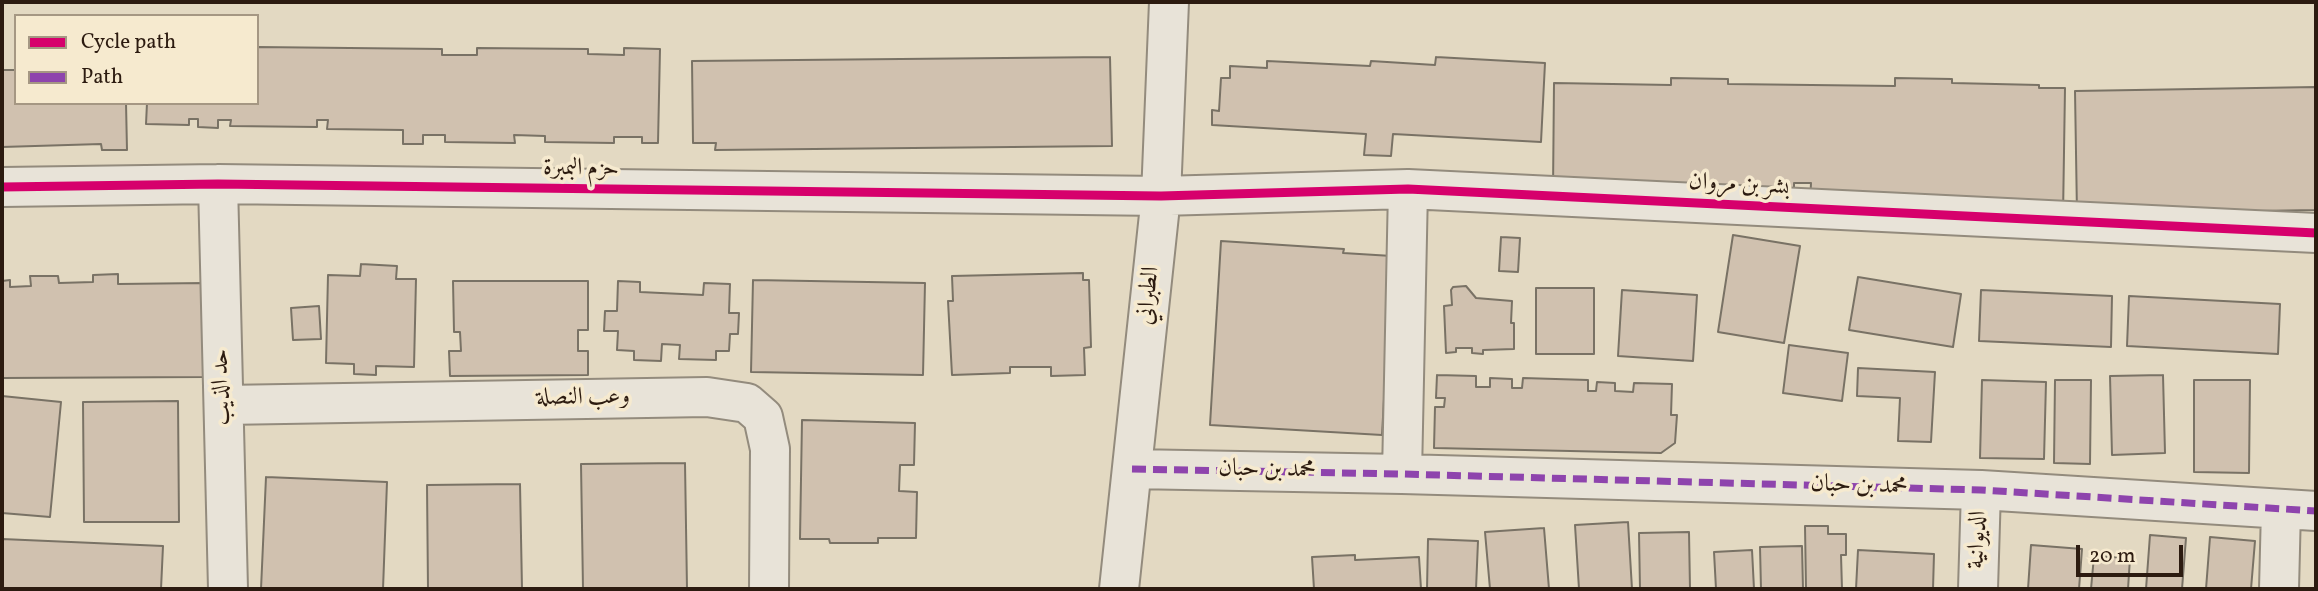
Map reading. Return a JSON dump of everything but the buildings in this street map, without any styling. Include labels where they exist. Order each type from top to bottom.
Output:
[{"type":"street","name":"الطبراني","points":[[1119,589],[1161,195],[1169,2]]},
{"type":"street","name":"حزم البمبرة","points":[[2,187],[218,184],[1161,195]]},
{"type":"street","name":"حد الذيب","points":[[218,184],[228,589]]},
{"type":"street","name":"بشر بن مروان","points":[[1161,195],[1408,189],[2316,233]]},
{"type":"street","points":[[1402,474],[1408,189]]},
{"type":"street","name":"وعب النصلة","points":[[224,405],[707,397],[747,403],[763,417],[770,449],[769,589]]},
{"type":"street","name":"محمد بن حبان","points":[[1132,469],[1981,490],[2299,510]]},
{"type":"street","name":"الديوانية","points":[[1978,589],[1981,490]]},
{"type":"street","points":[[2279,589],[2299,510]]},
{"type":"marked path","points":[[1132,469],[1981,490],[2316,511]]},
{"type":"cycle path","points":[[2,187],[218,184],[1161,196],[1408,189],[2316,233]]}]
